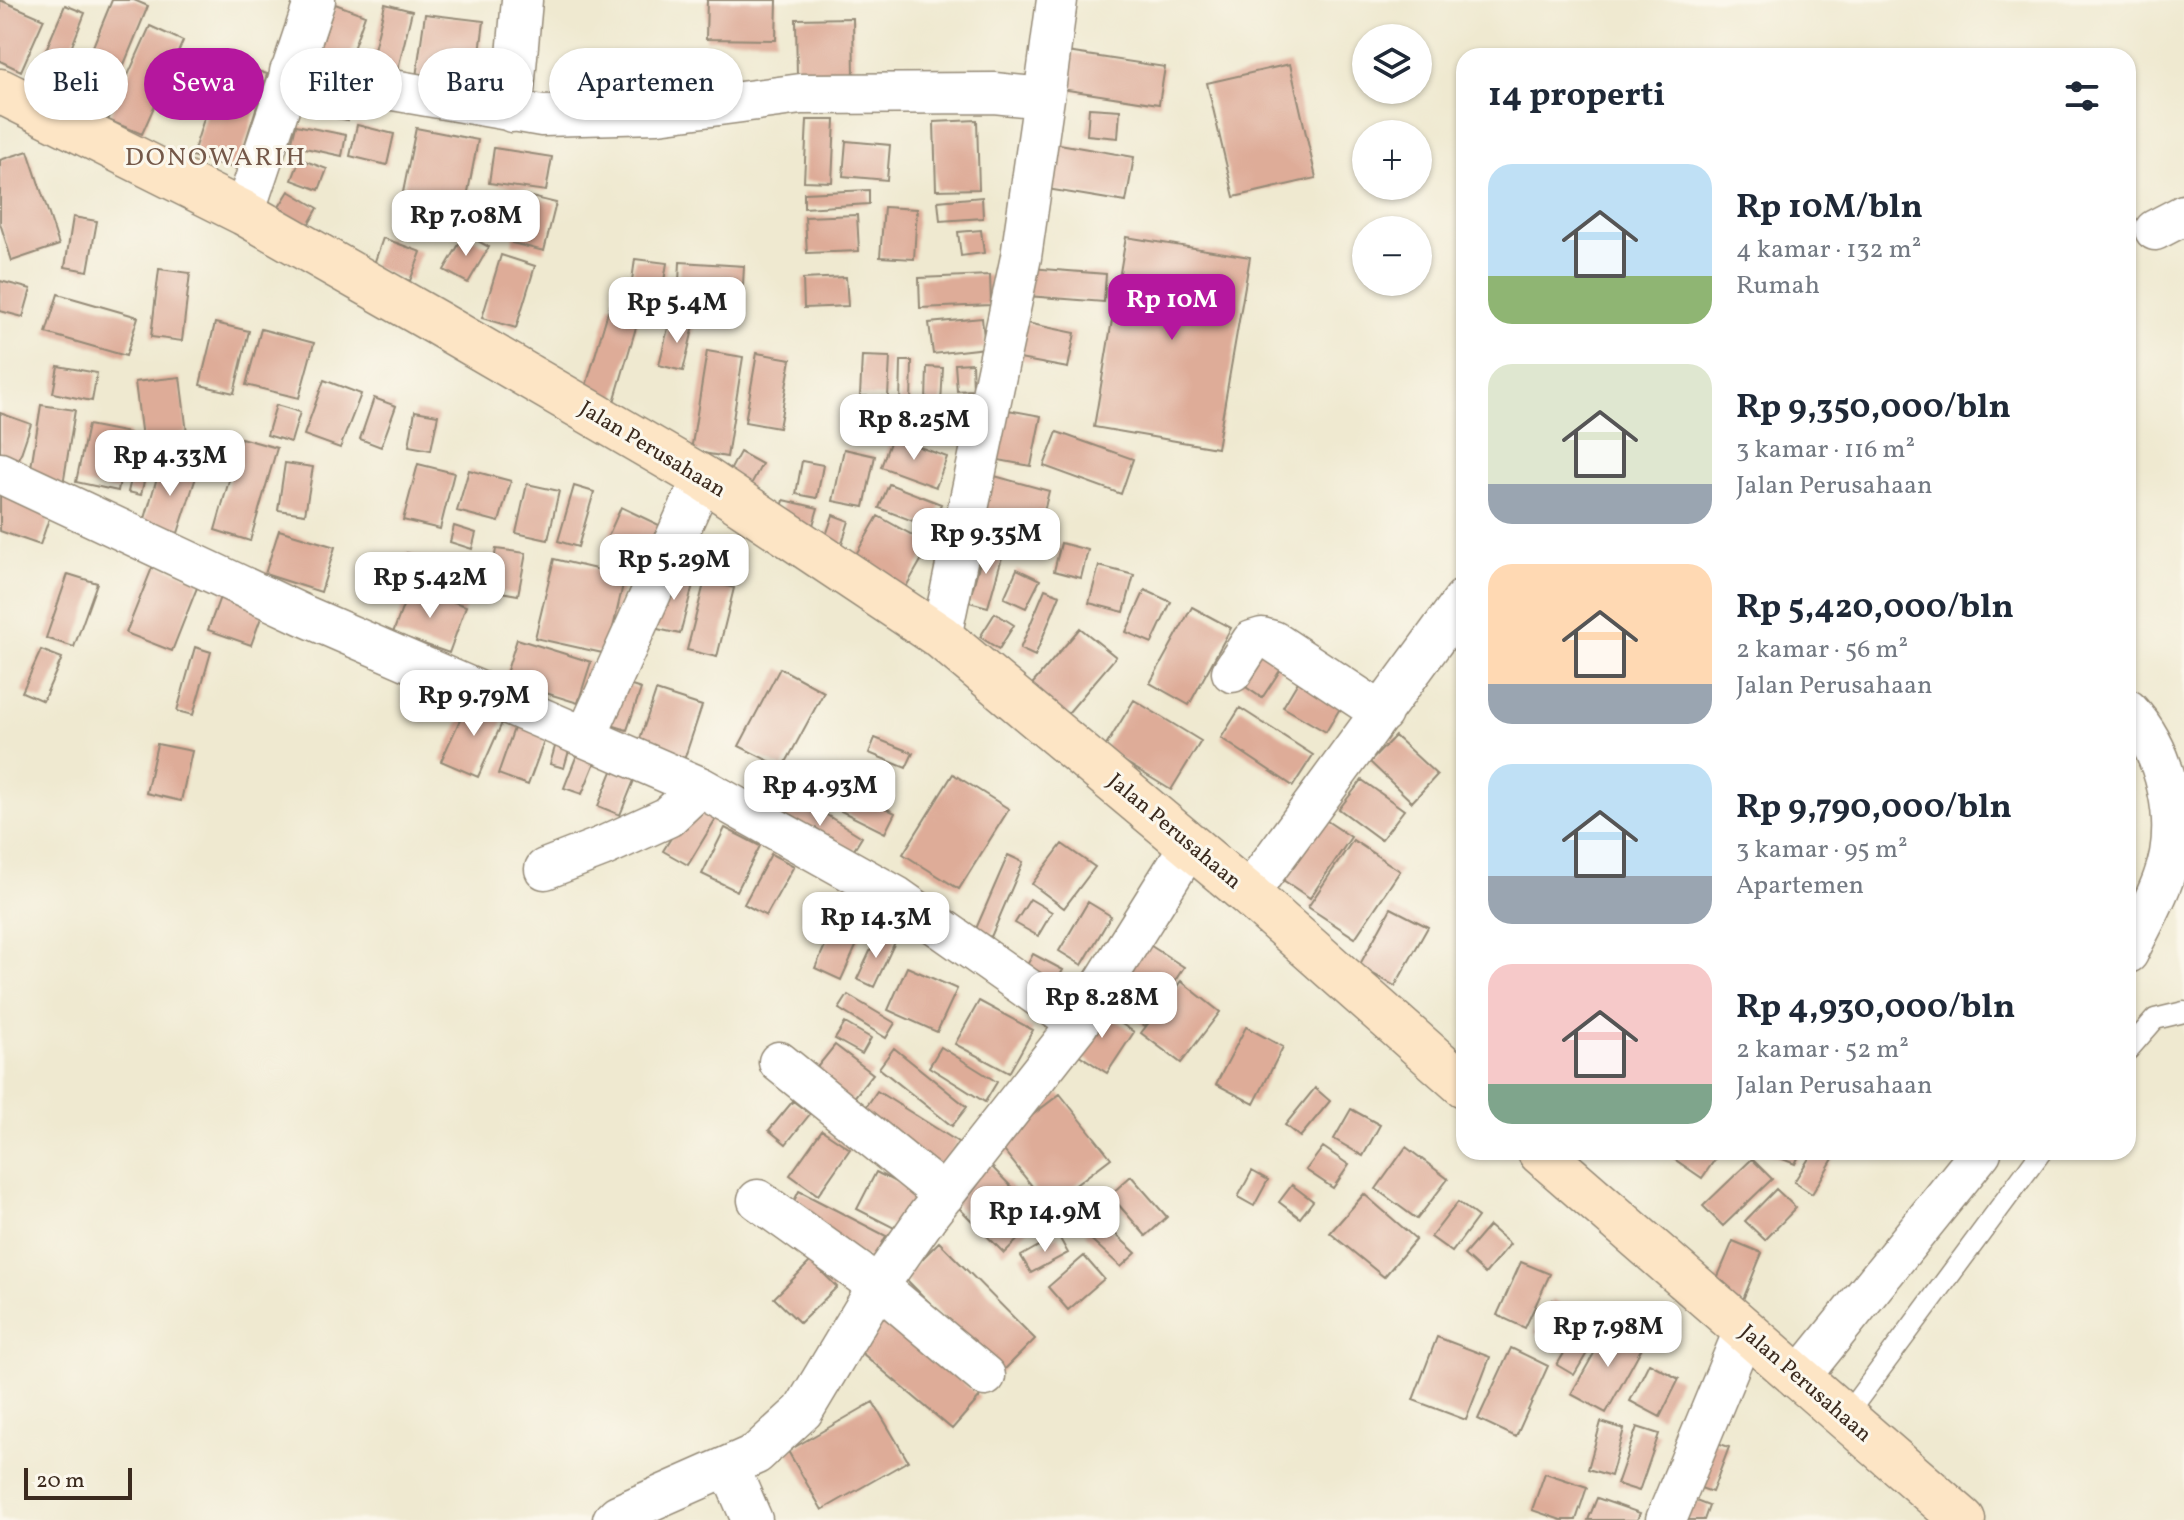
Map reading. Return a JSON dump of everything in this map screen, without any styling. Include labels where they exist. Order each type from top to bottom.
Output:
[{"type":"main road","name":"Jalan Perusahaan","points":[[0,91],[244,213],[703,478],[941,637],[1248,894],[1456,1078]]},
{"type":"main road","name":"Jalan Perusahaan","points":[[1549,1160],[1963,1520]]},
{"type":"street","points":[[298,48],[315,0]]},
{"type":"street","points":[[518,48],[522,0]]},
{"type":"street","points":[[941,637],[1021,257],[1057,0]]},
{"type":"street","points":[[533,115],[658,113],[801,94],[994,93],[1044,98]]},
{"type":"street","points":[[244,213],[280,103]]},
{"type":"street","points":[[0,473],[303,615],[700,787],[897,897],[1078,1024]]},
{"type":"street","points":[[586,737],[703,478]]},
{"type":"street","points":[[1248,894],[1456,610]]},
{"type":"street","points":[[1232,672],[1252,641],[1262,638],[1273,641],[1382,713]]},
{"type":"street","points":[[2136,718],[2157,755],[2171,809],[2169,856],[2164,878],[2136,936]]},
{"type":"street","points":[[545,869],[668,817],[700,787]]},
{"type":"street","points":[[613,1520],[618,1515],[756,1454],[803,1411],[878,1286],[944,1195],[1078,1024],[1190,845]]},
{"type":"street","points":[[779,1062],[944,1195]]},
{"type":"street","points":[[1798,1379],[1975,1160]]},
{"type":"street","points":[[758,1200],[878,1286],[985,1376]]},
{"type":"street","points":[[1666,1520],[1744,1331]]},
{"type":"street","points":[[729,1467],[752,1520]]},
{"type":"lane","points":[[2136,1041],[2155,1019],[2184,1012]]},
{"type":"lane","points":[[1844,1418],[2035,1160]]},
{"type":"building","points":[[0,0],[44,19],[31,48],[24,48],[21,71],[0,61]]},
{"type":"building","points":[[112,0],[134,0],[148,6],[128,55],[128,48],[92,48]]},
{"type":"building","points":[[707,0],[777,0],[776,40],[706,39]]},
{"type":"building","points":[[335,4],[365,15],[353,48],[321,48]]},
{"type":"building","points":[[385,4],[412,11],[402,52],[402,48],[374,48]]},
{"type":"building","points":[[65,5],[85,13],[71,48],[47,48]]},
{"type":"building","points":[[425,14],[484,21],[481,48],[420,48]]},
{"type":"building","points":[[853,18],[854,76],[797,77],[796,19]]},
{"type":"building","points":[[150,26],[183,41],[180,48],[144,48],[144,120],[148,120],[142,134],[108,120],[128,120],[128,75]]},
{"type":"building","points":[[1067,52],[1165,67],[1159,104],[1061,89]]},
{"type":"building","points":[[1290,64],[1316,178],[1234,197],[1207,83]]},
{"type":"building","points":[[1089,108],[1120,110],[1118,138],[1087,135]]},
{"type":"building","points":[[204,120],[252,120],[237,169],[192,156]]},
{"type":"building","points":[[807,120],[835,120],[832,182],[804,181]]},
{"type":"building","points":[[977,120],[979,189],[936,190],[934,122]]},
{"type":"building","points":[[296,125],[346,135],[342,156],[291,145]]},
{"type":"building","points":[[357,125],[394,134],[387,165],[350,156]]},
{"type":"building","points":[[416,128],[478,140],[462,223],[399,212]]},
{"type":"building","points":[[846,141],[890,145],[887,180],[843,176]]},
{"type":"building","points":[[1048,142],[1134,157],[1126,202],[1041,188]]},
{"type":"building","points":[[494,148],[552,157],[546,191],[489,183]]},
{"type":"building","points":[[28,151],[59,245],[12,261],[0,223],[0,160]]},
{"type":"building","points":[[300,159],[327,169],[319,190],[292,180]]},
{"type":"building","points":[[869,190],[869,204],[804,208],[804,193]]},
{"type":"building","points":[[289,191],[318,208],[304,232],[274,215]]},
{"type":"building","points":[[523,195],[556,203],[544,251],[512,243]]},
{"type":"building","points":[[982,197],[983,218],[940,221],[938,201]]},
{"type":"building","points":[[480,198],[508,209],[498,233],[471,222]]},
{"type":"building","points":[[884,207],[917,209],[914,259],[880,257]]},
{"type":"building","points":[[857,215],[859,251],[807,253],[805,217]]},
{"type":"building","points":[[73,217],[97,221],[88,271],[65,267]]},
{"type":"building","points":[[981,230],[984,253],[961,256],[958,232]]},
{"type":"building","points":[[465,234],[489,247],[468,283],[444,270]]},
{"type":"building","points":[[1126,237],[1250,257],[1217,448],[1094,427]]},
{"type":"building","points":[[383,238],[421,252],[410,281],[373,267]]},
{"type":"building","points":[[501,255],[535,266],[516,328],[482,318]]},
{"type":"building","points":[[635,259],[667,263],[661,299],[630,295]]},
{"type":"building","points":[[680,262],[744,266],[743,285],[679,282]]},
{"type":"building","points":[[1030,268],[1106,274],[1104,302],[1028,296]]},
{"type":"building","points":[[159,269],[190,273],[182,341],[151,337]]},
{"type":"building","points":[[990,275],[991,305],[920,308],[919,278]]},
{"type":"building","points":[[846,277],[848,306],[804,308],[803,279]]},
{"type":"building","points":[[0,281],[31,289],[23,317],[0,311]]},
{"type":"building","points":[[681,292],[718,293],[717,315],[680,314]]},
{"type":"building","points":[[58,294],[138,317],[126,356],[46,333]]},
{"type":"building","points":[[610,305],[640,314],[614,402],[584,393]]},
{"type":"building","points":[[982,318],[985,348],[933,354],[929,323]]},
{"type":"building","points":[[670,320],[694,325],[683,371],[659,365]]},
{"type":"building","points":[[1022,322],[1075,333],[1068,368],[1014,358]]},
{"type":"building","points":[[215,323],[249,331],[234,393],[200,385]]},
{"type":"building","points":[[261,329],[314,343],[299,398],[246,385]]},
{"type":"building","points":[[707,351],[743,357],[727,457],[691,451]]},
{"type":"building","points":[[757,353],[791,359],[779,428],[745,422]]},
{"type":"building","points":[[862,356],[890,357],[888,397],[860,396]]},
{"type":"building","points":[[901,361],[912,361],[911,405],[900,405]]},
{"type":"building","points":[[972,363],[973,390],[957,391],[955,364]]},
{"type":"building","points":[[58,366],[97,373],[92,401],[53,393]]},
{"type":"building","points":[[927,367],[943,368],[941,403],[926,402]]},
{"type":"building","points":[[180,377],[187,433],[142,438],[135,382]]},
{"type":"building","points":[[324,380],[361,394],[340,448],[304,435]]},
{"type":"building","points":[[374,398],[396,406],[381,447],[360,439]]},
{"type":"building","points":[[41,405],[75,410],[63,485],[29,480]]},
{"type":"building","points":[[276,405],[300,412],[291,442],[267,435]]},
{"type":"building","points":[[997,408],[1041,416],[1031,466],[988,458]]},
{"type":"building","points":[[415,411],[438,415],[431,450],[409,446]]},
{"type":"building","points":[[0,413],[31,424],[14,474],[0,469]]},
{"type":"building","points":[[88,425],[129,433],[118,491],[76,482]]},
{"type":"building","points":[[1057,432],[1133,459],[1121,494],[1044,466]]},
{"type":"building","points":[[892,437],[947,457],[936,487],[881,467]]},
{"type":"building","points":[[241,438],[277,448],[250,541],[215,530]]},
{"type":"building","points":[[844,449],[875,456],[864,507],[833,501]]},
{"type":"building","points":[[740,452],[762,464],[747,492],[725,480]]},
{"type":"building","points":[[136,460],[148,463],[141,495],[128,492]]},
{"type":"building","points":[[802,461],[823,465],[817,498],[796,494]]},
{"type":"building","points":[[285,463],[313,467],[305,514],[278,510]]},
{"type":"building","points":[[161,464],[197,474],[178,533],[144,522]]},
{"type":"building","points":[[418,464],[454,473],[440,529],[403,520]]},
{"type":"building","points":[[469,470],[511,481],[499,522],[457,511]]},
{"type":"building","points":[[991,475],[1049,491],[1034,552],[975,536]]},
{"type":"building","points":[[527,484],[559,491],[548,540],[516,533]]},
{"type":"building","points":[[889,484],[941,504],[931,528],[879,508]]},
{"type":"building","points":[[0,486],[54,504],[40,545],[0,531]]},
{"type":"building","points":[[574,486],[594,492],[578,547],[558,541]]},
{"type":"building","points":[[784,500],[818,508],[811,532],[778,524]]},
{"type":"building","points":[[621,507],[661,526],[641,568],[602,550]]},
{"type":"building","points":[[833,515],[849,521],[837,559],[820,553]]},
{"type":"building","points":[[878,516],[930,545],[900,597],[848,568]]},
{"type":"building","points":[[454,526],[476,533],[472,549],[450,542]]},
{"type":"building","points":[[279,530],[335,547],[321,592],[265,574]]},
{"type":"building","points":[[1061,543],[1088,550],[1081,578],[1054,571]]},
{"type":"building","points":[[985,544],[1004,550],[988,607],[969,602]]},
{"type":"building","points":[[496,549],[526,553],[518,595],[489,590]]},
{"type":"building","points":[[407,553],[465,569],[459,588],[402,571]]},
{"type":"building","points":[[554,559],[625,576],[607,654],[535,638]]},
{"type":"building","points":[[154,563],[200,580],[172,651],[126,633]]},
{"type":"building","points":[[1099,566],[1134,575],[1124,612],[1089,603]]},
{"type":"building","points":[[1017,569],[1040,580],[1026,608],[1004,598]]},
{"type":"building","points":[[668,570],[695,577],[680,634],[653,628]]},
{"type":"building","points":[[68,574],[97,583],[74,647],[46,638]]},
{"type":"building","points":[[705,580],[734,588],[717,657],[687,650]]},
{"type":"building","points":[[224,586],[267,601],[251,645],[208,630]]},
{"type":"building","points":[[410,587],[466,606],[449,653],[393,633]]},
{"type":"building","points":[[1045,589],[1060,595],[1035,656],[1020,649]]},
{"type":"building","points":[[1145,590],[1171,602],[1152,643],[1126,632]]},
{"type":"building","points":[[1192,607],[1231,628],[1189,705],[1150,683]]},
{"type":"building","points":[[995,613],[1014,625],[999,649],[980,637]]},
{"type":"building","points":[[1080,628],[1116,657],[1063,719],[1028,689]]},
{"type":"building","points":[[517,639],[591,662],[578,703],[504,680]]},
{"type":"building","points":[[195,647],[211,652],[193,715],[177,711]]},
{"type":"building","points":[[1256,647],[1283,666],[1262,698],[1234,679]]},
{"type":"building","points":[[41,650],[62,658],[43,701],[22,692]]},
{"type":"building","points":[[780,668],[824,692],[783,768],[739,746]]},
{"type":"building","points":[[1302,675],[1345,700],[1326,732],[1283,707]]},
{"type":"building","points":[[616,681],[641,689],[627,730],[602,722]]},
{"type":"building","points":[[656,691],[702,706],[682,766],[636,751]]},
{"type":"building","points":[[470,698],[506,714],[478,777],[441,761]]},
{"type":"building","points":[[1134,700],[1201,741],[1171,790],[1104,749]]},
{"type":"building","points":[[1240,708],[1313,755],[1293,786],[1221,738]]},
{"type":"building","points":[[519,714],[550,725],[528,785],[498,774]]},
{"type":"building","points":[[559,733],[573,737],[564,768],[550,764]]},
{"type":"building","points":[[1395,736],[1437,775],[1412,802],[1370,762]]},
{"type":"building","points":[[875,738],[913,753],[906,768],[869,753]]},
{"type":"building","points":[[157,744],[192,751],[181,801],[146,793]]},
{"type":"building","points":[[580,747],[598,755],[582,794],[564,788]]},
{"type":"building","points":[[619,754],[641,763],[620,815],[598,806]]},
{"type":"building","points":[[862,767],[892,779],[889,787],[860,775]]},
{"type":"building","points":[[953,774],[1009,809],[959,889],[903,854]]},
{"type":"building","points":[[1362,780],[1404,810],[1381,840],[1339,809]]},
{"type":"building","points":[[848,788],[895,813],[885,833],[837,809]]},
{"type":"building","points":[[793,794],[862,837],[847,861],[778,818]]},
{"type":"building","points":[[694,801],[718,815],[688,865],[663,851]]},
{"type":"building","points":[[1318,815],[1351,837],[1310,898],[1277,876]]},
{"type":"building","points":[[725,828],[760,846],[737,891],[702,874]]},
{"type":"building","points":[[1353,840],[1400,871],[1355,938],[1308,907]]},
{"type":"building","points":[[1062,844],[1095,867],[1064,908],[1032,884]]},
{"type":"building","points":[[771,854],[794,866],[766,916],[744,904]]},
{"type":"building","points":[[1008,855],[1023,862],[991,937],[975,931]]},
{"type":"building","points":[[1030,899],[1052,912],[1038,936],[1015,923]]},
{"type":"building","points":[[845,901],[871,913],[841,980],[815,968]]},
{"type":"building","points":[[1088,902],[1111,916],[1082,965],[1059,951]]},
{"type":"building","points":[[1391,908],[1428,927],[1395,986],[1359,966]]},
{"type":"building","points":[[879,932],[896,940],[874,987],[857,979]]},
{"type":"building","points":[[1137,937],[1184,967],[1145,1026],[1099,997]]},
{"type":"building","points":[[1033,954],[1063,970],[1048,996],[1019,980]]},
{"type":"building","points":[[907,967],[957,989],[937,1032],[888,1010]]},
{"type":"building","points":[[1181,981],[1220,1012],[1181,1063],[1141,1033]]},
{"type":"building","points":[[848,995],[895,1023],[886,1038],[839,1009]]},
{"type":"building","points":[[979,1001],[1033,1030],[1009,1073],[955,1044]]},
{"type":"building","points":[[1097,1008],[1134,1032],[1107,1073],[1070,1049]]},
{"type":"building","points":[[845,1023],[871,1038],[862,1054],[835,1039]]},
{"type":"building","points":[[1246,1027],[1283,1047],[1254,1104],[1216,1084]]},
{"type":"building","points":[[835,1045],[873,1074],[848,1105],[810,1076]]},
{"type":"building","points":[[941,1047],[997,1082],[985,1102],[929,1067]]},
{"type":"building","points":[[894,1048],[967,1107],[952,1126],[879,1068]]},
{"type":"building","points":[[1315,1088],[1330,1101],[1300,1137],[1285,1125]]},
{"type":"building","points":[[877,1091],[958,1142],[940,1171],[858,1119]]},
{"type":"building","points":[[1060,1094],[1111,1158],[1048,1206],[997,1142]]},
{"type":"building","points":[[793,1101],[810,1114],[786,1144],[769,1130]]},
{"type":"building","points":[[1351,1109],[1380,1125],[1363,1156],[1334,1139]]},
{"type":"building","points":[[822,1130],[850,1149],[818,1195],[790,1175]]},
{"type":"building","points":[[1323,1147],[1349,1165],[1333,1188],[1306,1170]]},
{"type":"building","points":[[1406,1147],[1448,1179],[1417,1219],[1376,1189]]},
{"type":"building","points":[[1676,1160],[1714,1160],[1702,1178]]},
{"type":"building","points":[[1751,1160],[1772,1179],[1723,1226],[1703,1206]]},
{"type":"building","points":[[1808,1160],[1832,1160],[1812,1194],[1794,1182]]},
{"type":"building","points":[[988,1163],[1041,1217],[1004,1253],[950,1199]]},
{"type":"building","points":[[1252,1171],[1268,1180],[1254,1206],[1238,1197]]},
{"type":"building","points":[[876,1172],[921,1195],[902,1232],[857,1209]]},
{"type":"building","points":[[1131,1176],[1167,1217],[1146,1236],[1110,1195]]},
{"type":"building","points":[[1292,1185],[1313,1201],[1300,1218],[1279,1202]]},
{"type":"building","points":[[1776,1189],[1796,1208],[1765,1240],[1745,1221]]},
{"type":"building","points":[[799,1191],[886,1236],[873,1261],[786,1217]]},
{"type":"building","points":[[1364,1194],[1416,1239],[1384,1277],[1330,1233]]},
{"type":"building","points":[[1458,1202],[1478,1217],[1452,1252],[1431,1237]]},
{"type":"building","points":[[1099,1219],[1136,1253],[1121,1267],[1085,1234]]},
{"type":"building","points":[[1489,1226],[1510,1244],[1485,1274],[1464,1255]]},
{"type":"building","points":[[1058,1235],[1068,1253],[1031,1273],[1021,1256]]},
{"type":"building","points":[[1733,1241],[1762,1253],[1740,1307],[1710,1295]]},
{"type":"building","points":[[939,1242],[1035,1339],[1000,1374],[904,1277]]},
{"type":"building","points":[[1084,1256],[1104,1279],[1068,1310],[1048,1287]]},
{"type":"building","points":[[811,1261],[837,1287],[800,1323],[774,1298]]},
{"type":"building","points":[[1521,1262],[1550,1274],[1525,1328],[1497,1315]]},
{"type":"building","points":[[1553,1300],[1570,1311],[1551,1342],[1534,1332]]},
{"type":"building","points":[[882,1314],[980,1397],[952,1429],[855,1347]]},
{"type":"building","points":[[1610,1325],[1644,1344],[1606,1413],[1571,1394]]},
{"type":"building","points":[[1580,1326],[1597,1336],[1574,1375],[1557,1365]]},
{"type":"building","points":[[1437,1337],[1490,1357],[1466,1420],[1413,1400]]},
{"type":"building","points":[[1511,1348],[1548,1366],[1516,1437],[1478,1419]]},
{"type":"building","points":[[1649,1363],[1679,1379],[1660,1417],[1630,1401]]},
{"type":"building","points":[[873,1402],[908,1461],[822,1510],[788,1451]]},
{"type":"building","points":[[1601,1422],[1624,1429],[1611,1476],[1588,1469]]},
{"type":"building","points":[[1637,1427],[1659,1434],[1639,1491],[1617,1484]]},
{"type":"building","points":[[1709,1440],[1729,1447],[1712,1492],[1692,1485]]},
{"type":"building","points":[[1545,1473],[1587,1487],[1576,1520],[1561,1520],[1532,1510]]},
{"type":"building","points":[[1597,1498],[1640,1513],[1637,1520],[1588,1520]]},
{"type":"building","points":[[1688,1498],[1709,1506],[1704,1520],[1679,1520]]},
{"type":"district","name":"DONOWARIH","points":[[216,158]]}]
